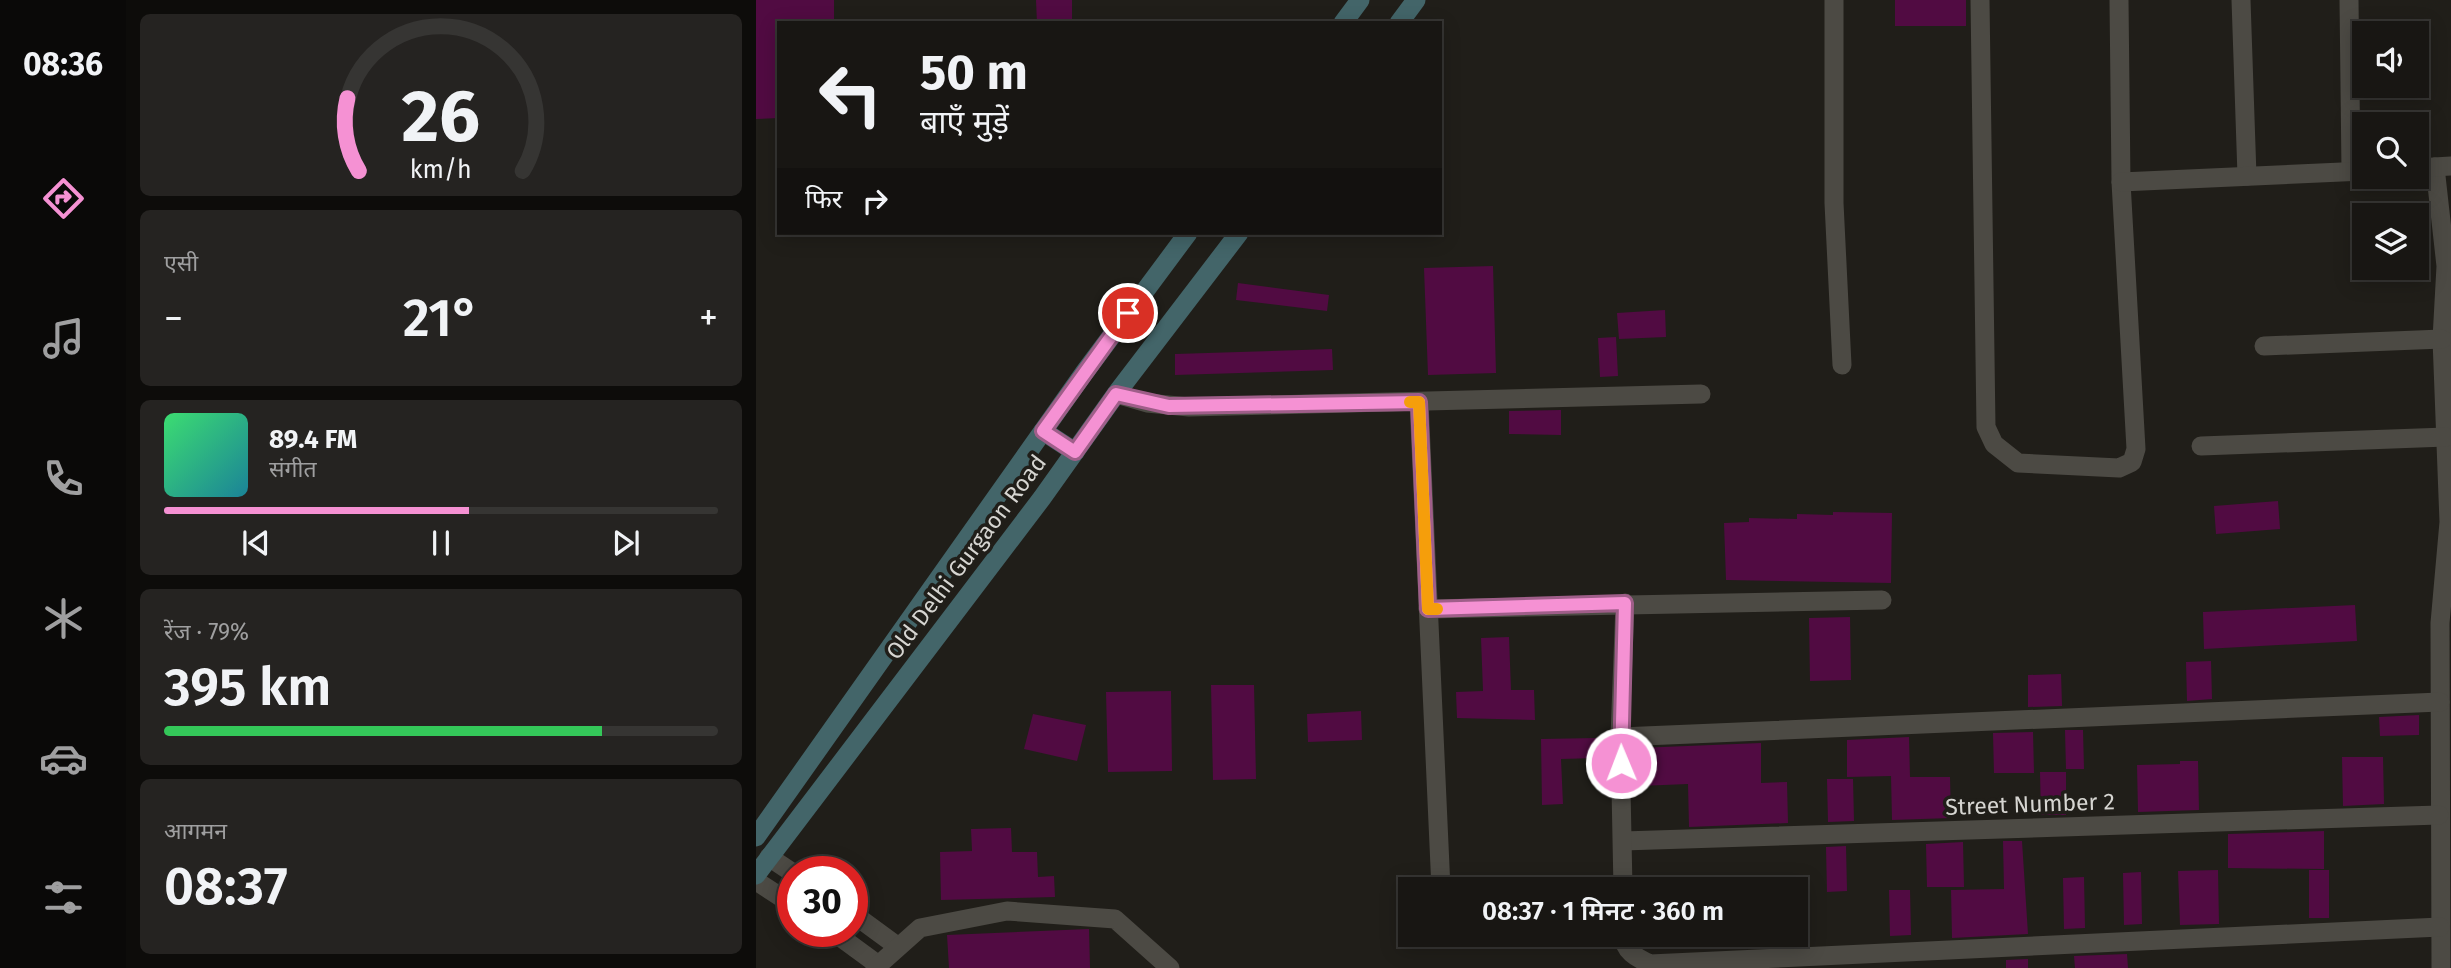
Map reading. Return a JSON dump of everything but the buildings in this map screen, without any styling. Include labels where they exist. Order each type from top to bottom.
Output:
[{"type":"main road","points":[[1344,21],[1360,0]]},
{"type":"main road","points":[[1400,21],[1416,0]]},
{"type":"main road","name":"Old Delhi Gurgaon Road","points":[[756,838],[1043,431],[1187,235]]},
{"type":"main road","name":"Old Delhi Gurgaon Road","points":[[756,875],[1236,235]]},
{"type":"main road","points":[[1043,431],[1075,452]]},
{"type":"street","points":[[1834,0],[1834,203],[1842,365]]},
{"type":"street","points":[[1980,0],[1986,427],[1994,444],[2018,463],[2119,468],[2126,467],[2136,457],[2121,182],[2119,0]]},
{"type":"street","points":[[2241,0],[2247,176]]},
{"type":"street","points":[[2349,0],[2355,112]]},
{"type":"street","points":[[2434,167],[2449,266],[2445,348],[2450,522],[2440,702],[2441,968]]},
{"type":"street","points":[[2121,182],[2352,171]]},
{"type":"street","points":[[2264,346],[2445,348]]},
{"type":"street","points":[[1116,394],[1169,406],[1701,394]]},
{"type":"street","points":[[1419,402],[1440,877]]},
{"type":"street","points":[[2201,446],[2447,430]]},
{"type":"street","points":[[1428,609],[1882,600]]},
{"type":"street","points":[[1623,877],[1620,737],[1625,603]]},
{"type":"street","points":[[1620,737],[2440,702]]},
{"type":"street","name":"Street Number 2","points":[[1623,841],[2439,816]]},
{"type":"street","points":[[769,858],[777,863]]},
{"type":"street","points":[[756,881],[777,895]]},
{"type":"street","points":[[852,947],[876,966],[920,928],[1007,911],[1076,914],[1115,919],[1170,968]]},
{"type":"street","points":[[868,925],[897,946]]},
{"type":"street","points":[[1627,947],[1634,957],[1650,964],[2440,926]]},
{"type":"slow traffic","points":[[1410,402],[1419,402],[1428,609],[1437,609]]},
{"type":"route","points":[[1128,313],[1043,431],[1075,452],[1116,394],[1169,406],[1189,407],[1419,402],[1428,609],[1625,603],[1621,763]]}]
